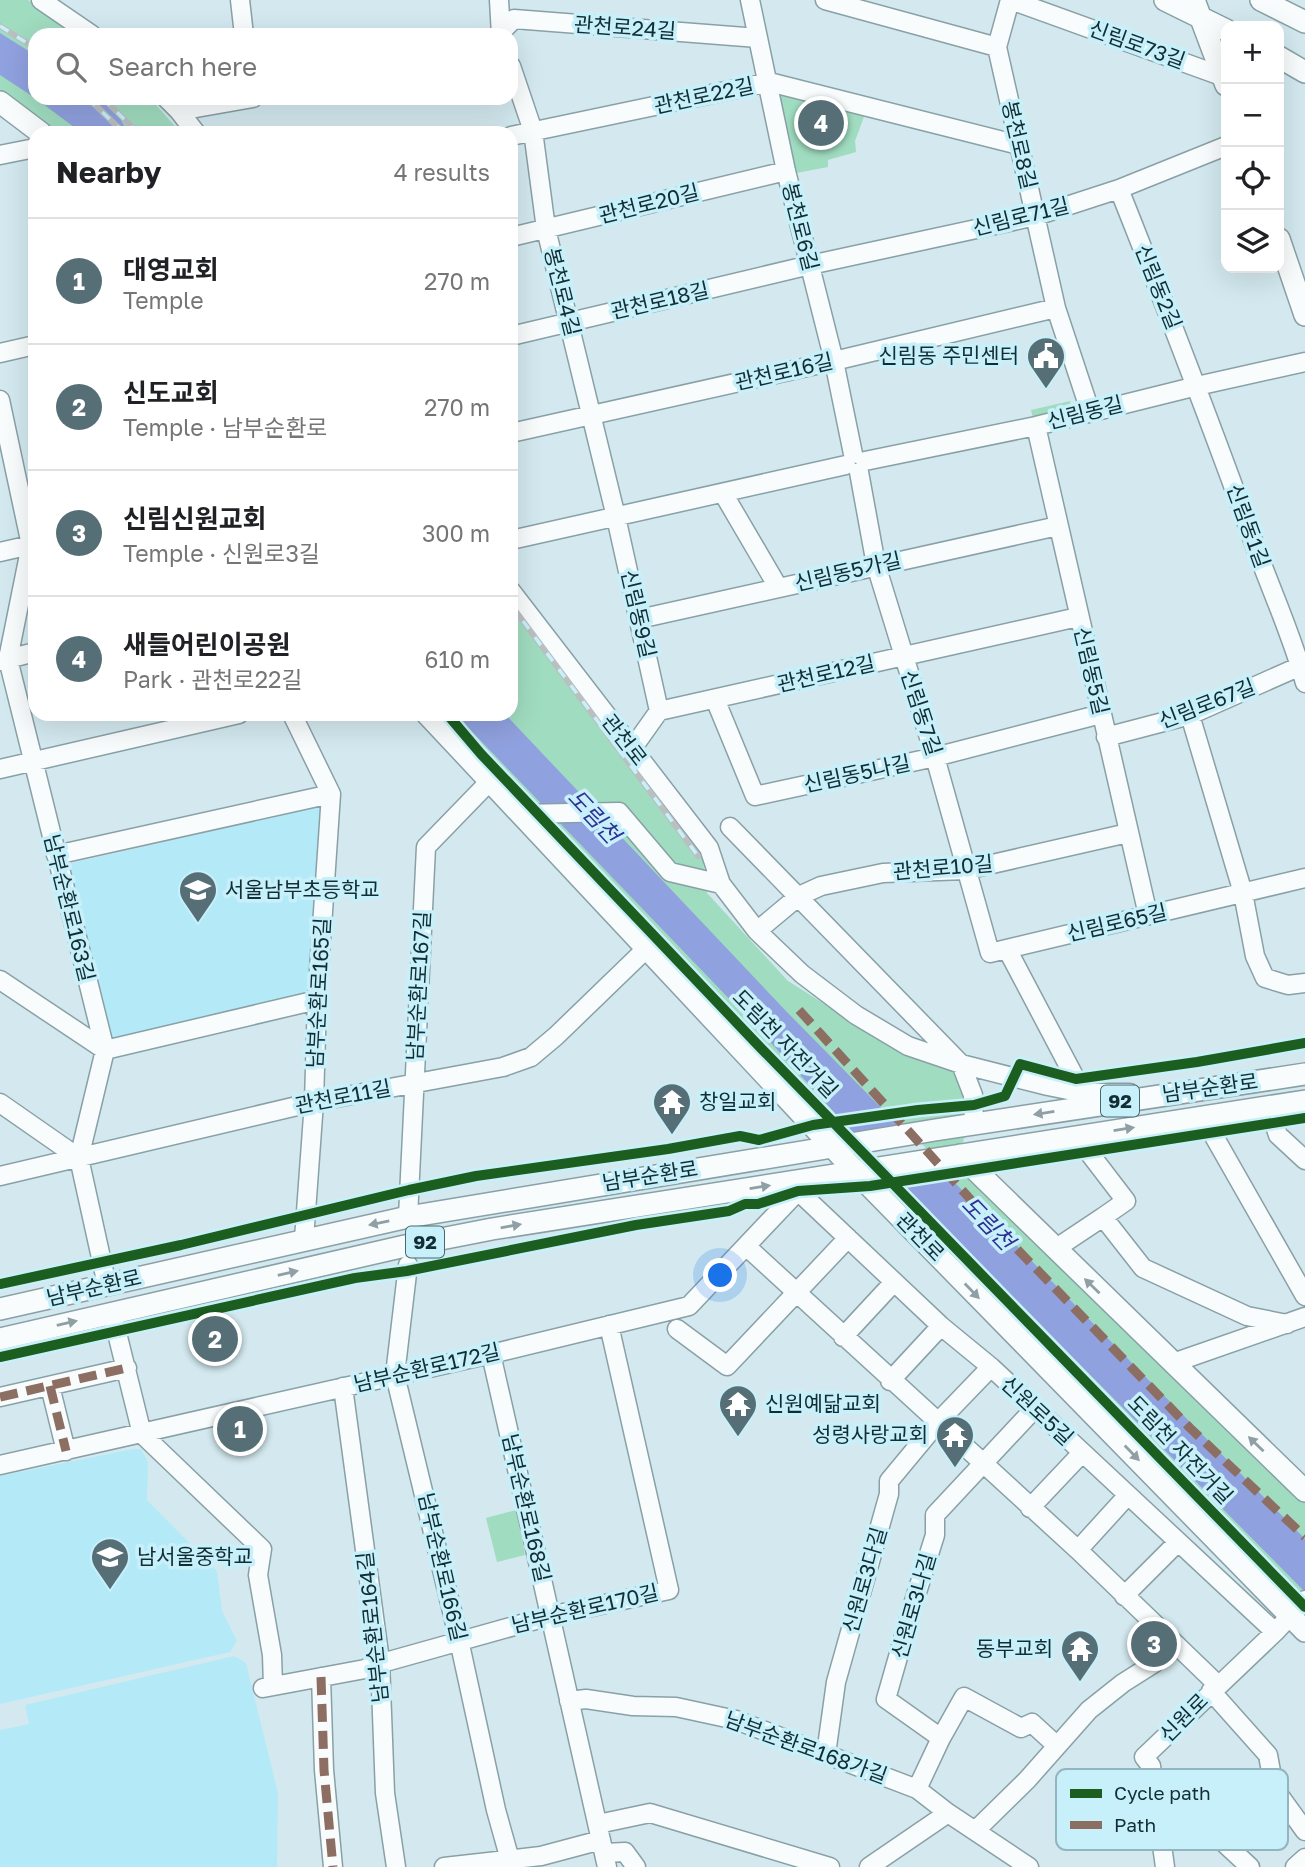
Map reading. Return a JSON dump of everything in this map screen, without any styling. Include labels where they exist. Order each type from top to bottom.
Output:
[{"type":"main road","points":[[1165,0],[1198,8],[1221,26]]},
{"type":"main road","points":[[1262,0],[1305,22]]},
{"type":"main road","points":[[1198,8],[1221,70]]},
{"type":"main road","points":[[1284,60],[1305,72]]},
{"type":"main road","points":[[0,103],[31,126]]},
{"type":"main road","points":[[1284,254],[1305,315]]},
{"type":"main road","name":"관천로","points":[[434,721],[856,1172],[1298,1607],[1305,1631]]},
{"type":"main road","name":"남부순환로","points":[[0,1309],[408,1217],[935,1130],[1305,1074]]},
{"type":"main road","name":"남부순환로","points":[[0,1339],[405,1246],[531,1222],[718,1193],[797,1186],[856,1172],[1305,1101]]},
{"type":"main road","points":[[899,1136],[890,1140],[886,1153],[890,1161],[903,1165]]},
{"type":"main road","points":[[960,1155],[1305,1491]]},
{"type":"main road","points":[[714,1166],[723,1167],[730,1180],[726,1189],[718,1193]]},
{"type":"street","points":[[41,0],[82,28]]},
{"type":"street","points":[[240,0],[243,28]]},
{"type":"street","points":[[499,0],[500,28]]},
{"type":"street","name":"봉천로6길","points":[[750,0],[786,171],[834,361],[856,463]]},
{"type":"street","points":[[825,0],[997,47]]},
{"type":"street","name":"봉천로8길","points":[[1010,0],[997,47],[1056,308],[1090,411]]},
{"type":"street","name":"신림로73길","points":[[1010,0],[1221,79]]},
{"type":"street","name":"관천로24길","points":[[506,28],[514,19],[758,38]]},
{"type":"street","name":"관천로22길","points":[[518,134],[769,82],[1019,145]]},
{"type":"street","name":"봉천로4길","points":[[518,87],[533,131],[547,229],[617,517]]},
{"type":"street","points":[[173,105],[191,126]]},
{"type":"street","points":[[179,111],[212,105]]},
{"type":"street","name":"신림로71길","points":[[810,265],[1036,216],[1119,189],[1224,147]]},
{"type":"street","points":[[0,155],[28,149]]},
{"type":"street","name":"관천로20길","points":[[518,235],[786,171]]},
{"type":"street","name":"신림동2길","points":[[1119,189],[1197,386]]},
{"type":"street","name":"관천로18길","points":[[518,334],[810,265]]},
{"type":"street","name":"관천로16길","points":[[518,432],[1056,308]]},
{"type":"street","points":[[0,353],[28,347]]},
{"type":"street","name":"신림동길","points":[[518,538],[1036,426],[1305,362]]},
{"type":"street","name":"신림동1길","points":[[1197,386],[1303,671]]},
{"type":"street","points":[[0,400],[28,522]]},
{"type":"street","name":"신림동5길","points":[[1036,426],[1148,915]]},
{"type":"street","name":"신림동7길","points":[[856,463],[876,565],[966,870],[999,951]]},
{"type":"street","points":[[723,493],[778,587]]},
{"type":"street","name":"신림동9길","points":[[617,517],[659,711]]},
{"type":"street","name":"신림동5가길","points":[[639,619],[1058,526]]},
{"type":"street","points":[[0,552],[28,545]]},
{"type":"street","points":[[28,564],[4,660],[28,654]]},
{"type":"street","name":"관천로","points":[[518,600],[709,848],[720,884],[757,931],[802,974],[856,1015],[908,1046],[961,1064],[1083,1093],[1210,1087]]},
{"type":"street","name":"관천로12길","points":[[659,711],[1079,617]]},
{"type":"street","name":"남부순환로163길","points":[[4,660],[106,1050],[79,1158]]},
{"type":"street","name":"신림로67길","points":[[1106,737],[1190,715],[1303,671]]},
{"type":"street","name":"신림동5나길","points":[[715,699],[755,796],[934,757],[1101,714]]},
{"type":"street","points":[[632,749],[659,711]]},
{"type":"street","points":[[1190,715],[1243,893],[1255,956],[1265,978],[1288,985],[1305,983]]},
{"type":"street","points":[[0,769],[209,721]]},
{"type":"street","name":"남부순환로165길","points":[[295,721],[331,794],[304,1239]]},
{"type":"street","name":"남부순환로167길","points":[[408,1217],[426,846],[490,781]]},
{"type":"street","points":[[55,855],[331,794]]},
{"type":"street","points":[[521,814],[619,812],[670,872],[720,884]]},
{"type":"street","points":[[730,827],[961,1064],[973,1095],[974,1124]]},
{"type":"street","name":"관천로10길","points":[[757,931],[799,896],[821,886],[883,873],[966,870],[1128,833]]},
{"type":"street","name":"신림로65길","points":[[999,951],[1305,877]]},
{"type":"street","name":"관천로11길","points":[[0,1175],[314,1102],[503,1067],[531,1057],[647,948]]},
{"type":"street","points":[[999,951],[1083,1093]]},
{"type":"street","points":[[0,980],[106,1050],[317,1000]]},
{"type":"street","points":[[0,1102],[79,1158],[107,1285]]},
{"type":"street","name":"남부순환로","points":[[1269,1107],[1278,1135],[1305,1160]]},
{"type":"street","points":[[1203,1117],[1305,1296]]},
{"type":"street","points":[[1055,1249],[1126,1201],[1077,1137]]},
{"type":"street","name":"신원로5길","points":[[797,1186],[941,1326],[991,1367],[1275,1632]]},
{"type":"street","name":"남부순환로172길","points":[[0,1465],[491,1354],[693,1304],[747,1247],[797,1186]]},
{"type":"street","points":[[1103,1217],[1143,1268],[1247,1316],[1287,1324]]},
{"type":"street","points":[[677,1329],[727,1366],[848,1238]]},
{"type":"street","points":[[747,1247],[890,1381],[1078,1550],[1174,1645],[1214,1688],[1268,1755],[1271,1769]]},
{"type":"street","name":"남부순환로166길","points":[[408,1265],[395,1375],[459,1640],[494,1801],[511,1863]]},
{"type":"street","points":[[843,1337],[894,1282]]},
{"type":"street","points":[[112,1313],[142,1434]]},
{"type":"street","points":[[1173,1363],[1305,1317]]},
{"type":"street","name":"남부순환로170길","points":[[142,1434],[262,1549],[258,1575],[272,1655],[268,1687],[365,1669],[380,1661],[389,1661],[550,1616],[669,1590],[609,1325]]},
{"type":"street","points":[[890,1381],[941,1326]]},
{"type":"street","name":"남부순환로168길","points":[[491,1354],[604,1853]]},
{"type":"street","name":"신원로3다길","points":[[826,1754],[836,1682],[889,1494],[889,1481],[938,1422],[991,1367]]},
{"type":"street","points":[[0,1397],[127,1368]]},
{"type":"street","points":[[50,1386],[66,1451]]},
{"type":"street","name":"남부순환로164길","points":[[343,1387],[380,1661],[385,1793],[396,1867]]},
{"type":"street","points":[[983,1464],[1035,1408]]},
{"type":"street","points":[[1030,1508],[1082,1453]]},
{"type":"street","name":"신원로3나길","points":[[941,1738],[886,1699],[935,1535],[935,1515],[983,1464]]},
{"type":"street","points":[[1078,1550],[1128,1495]]},
{"type":"street","points":[[1124,1596],[1178,1542]]},
{"type":"street","name":"신원로","points":[[1151,1769],[1144,1757],[1298,1607]]},
{"type":"street","points":[[975,1831],[1027,1780],[1089,1710],[1153,1664],[1174,1645]]},
{"type":"street","points":[[321,1677],[324,1770],[332,1867]]},
{"type":"street","points":[[917,1789],[964,1697],[1021,1728],[1032,1723],[1056,1745]]},
{"type":"street","name":"남부순환로168가길","points":[[569,1701],[586,1699],[633,1706],[676,1707],[736,1720],[917,1789],[1029,1867]]},
{"type":"street","points":[[1288,1807],[1305,1831]]},
{"type":"street","points":[[597,1822],[598,1824],[650,1813],[830,1867]]},
{"type":"street","points":[[869,1867],[948,1813]]},
{"type":"street","points":[[1232,1850],[1250,1867]]},
{"type":"street","points":[[444,1867],[511,1863],[541,1856],[625,1852],[636,1867]]},
{"type":"street","points":[[1295,1867],[1305,1858]]},
{"type":"shaded area","name":"서울남부초등학교","points":[[330,804],[317,1000],[105,1050],[59,866]]},
{"type":"shaded area","name":"남서울중학교","points":[[141,1449],[148,1462],[147,1500],[217,1571],[222,1611],[237,1641],[230,1652],[0,1704],[0,1476]]},
{"type":"shaded area","points":[[234,1656],[246,1663],[278,1793],[277,1867],[0,1867],[0,1730],[29,1724],[25,1705]]},
{"type":"green space","points":[[0,0],[28,0],[67,28],[28,28],[28,105],[156,105],[175,126],[36,126],[0,97]]},
{"type":"green space","points":[[773,88],[865,114],[855,141],[856,152],[828,160],[828,167],[791,174]]},
{"type":"green space","points":[[1070,401],[1073,414],[1034,423],[1031,410]]},
{"type":"green space","points":[[518,618],[702,853],[707,893],[788,981],[861,1027],[957,1067],[967,1092],[970,1113],[957,1159],[1305,1498],[1305,1625],[874,1185],[442,721],[518,721]]},
{"type":"green space","points":[[516,1510],[525,1555],[497,1562],[486,1518]]},
{"type":"water","points":[[0,33],[28,51],[28,93],[0,75]]},
{"type":"water","points":[[44,105],[111,105],[124,126],[73,126]]},
{"type":"water","name":"도림천","points":[[462,721],[512,721],[785,1010],[1305,1539],[1305,1592],[871,1153],[763,1034]]},
{"type":"pier","points":[[912,1134],[937,1159],[881,1168],[857,1143]]},
{"type":"railway","points":[[0,26],[28,44]]},
{"type":"railway","points":[[95,105],[117,126]]},
{"type":"railway","points":[[110,105],[131,126]]},
{"type":"railway","points":[[518,614],[698,856]]},
{"type":"marked path","points":[[799,1010],[991,1222],[1190,1428],[1305,1537]]},
{"type":"marked path","points":[[0,1397],[127,1368]]},
{"type":"marked path","points":[[50,1386],[66,1451]]},
{"type":"marked path","points":[[321,1677],[324,1770],[333,1867]]},
{"type":"cycle path","name":"도림천 자전거길","points":[[453,721],[481,754],[756,1043],[1305,1607]]},
{"type":"cycle path","points":[[0,1284],[476,1176],[740,1136],[759,1140],[813,1125],[974,1105],[1005,1096],[1020,1064],[1076,1079],[1305,1043]]},
{"type":"cycle path","points":[[0,1357],[355,1278],[407,1271],[636,1225],[729,1211],[745,1204],[758,1204],[798,1191],[870,1186],[1305,1118]]},
{"type":"place","name":"새들어린이공원","points":[[821,123]]},
{"type":"place","name":"신림동 주민센터","points":[[1046,390]]},
{"type":"place","name":"서울남부초등학교","points":[[198,924]]},
{"type":"place","name":"창일교회","points":[[672,1136]]},
{"type":"place","name":"신도교회","points":[[215,1339]]},
{"type":"place","name":"대영교회","points":[[240,1429]]},
{"type":"place","name":"신원예닮교회","points":[[738,1438]]},
{"type":"place","name":"성령사랑교회","points":[[955,1469]]},
{"type":"place","name":"남서울중학교","points":[[110,1591]]},
{"type":"place","name":"신림신원교회","points":[[1154,1644]]},
{"type":"place","name":"동부교회","points":[[1080,1683]]}]
